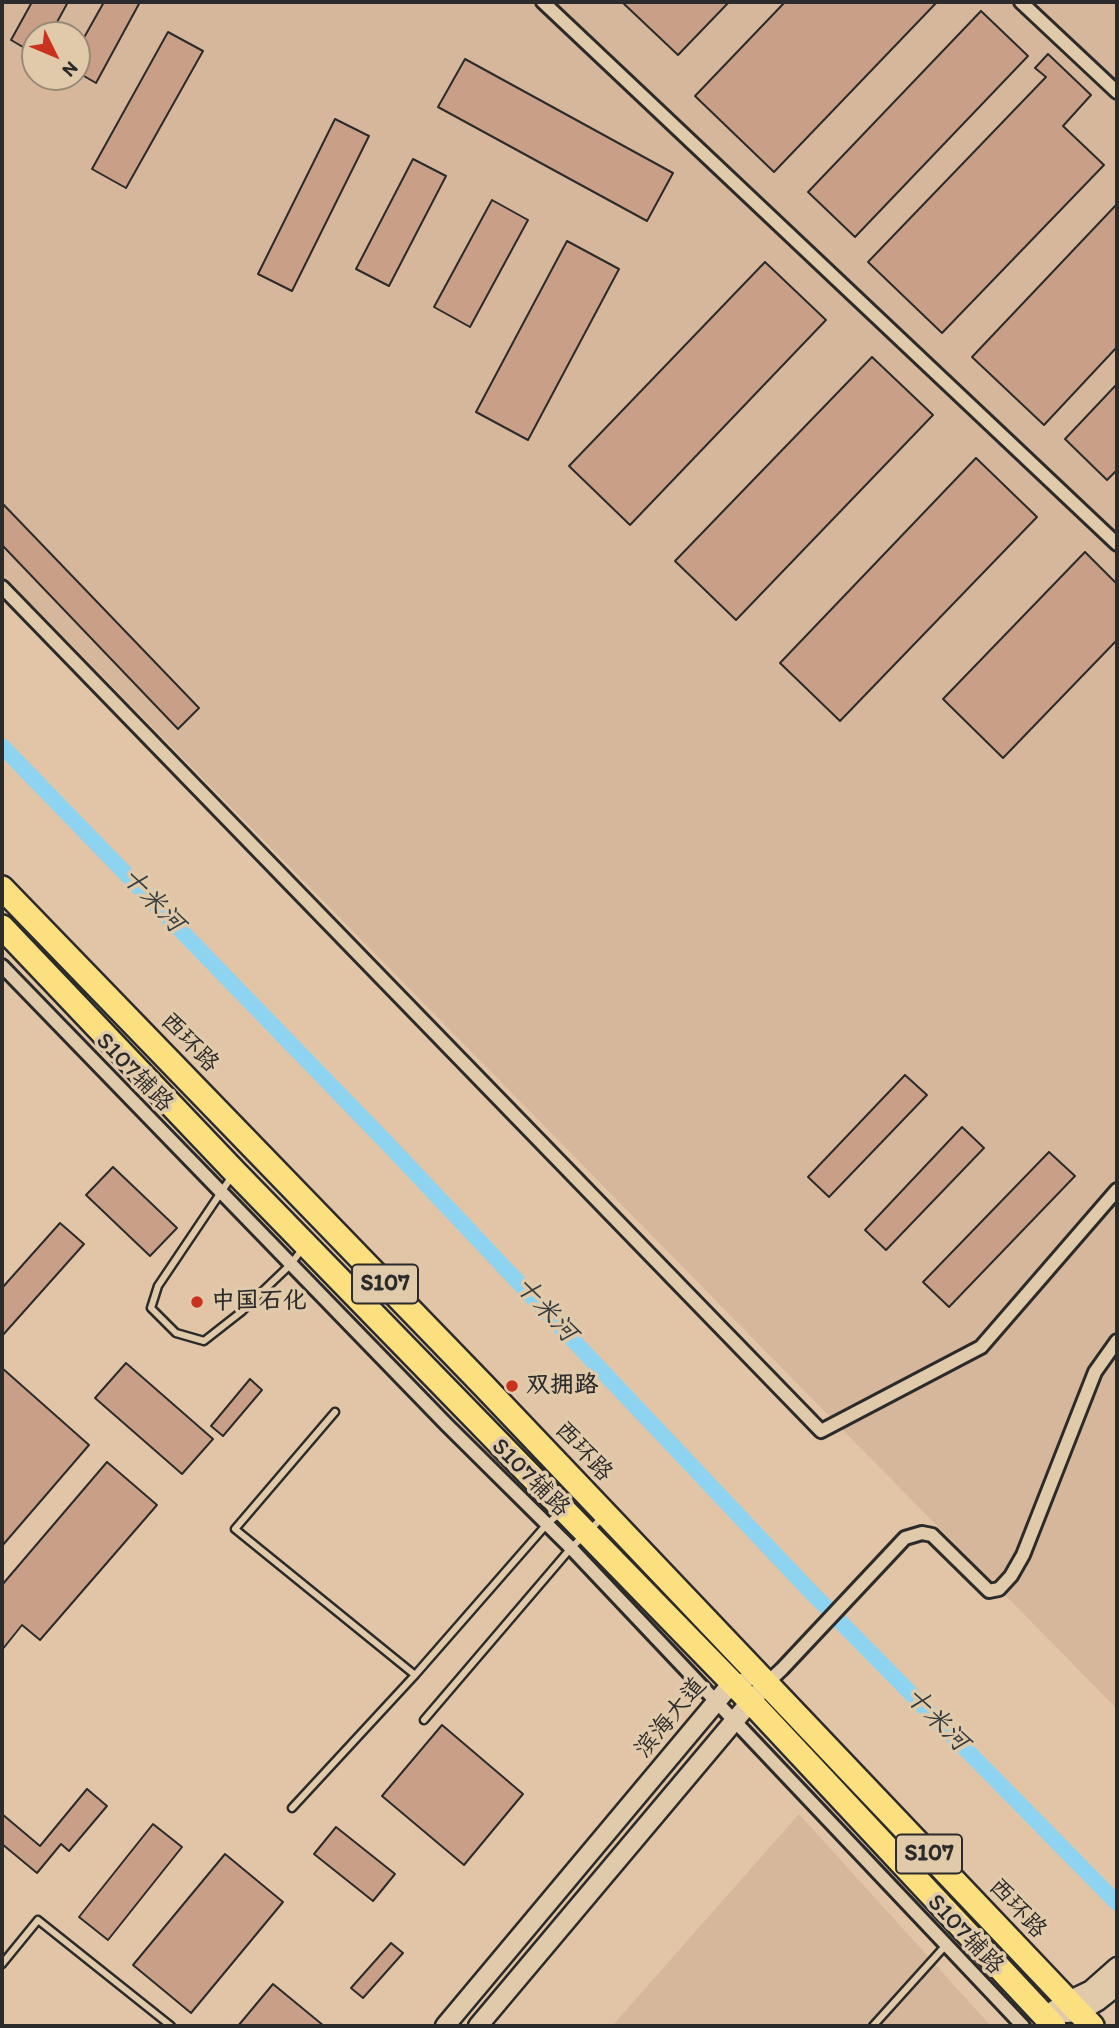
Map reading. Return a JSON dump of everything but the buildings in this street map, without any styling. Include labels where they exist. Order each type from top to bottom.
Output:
[{"type":"highway","name":"西环路","points":[[2,888],[585,1491],[1079,2013]]},
{"type":"highway","name":"S107","points":[[2,927],[306,1245],[578,1540],[751,1702],[1050,2021]]},
{"type":"main road","name":"滨海大道","points":[[445,2026],[732,1684],[767,1683]]},
{"type":"main road","name":"滨海大道","points":[[478,2026],[767,1683]]},
{"type":"main road","points":[[1050,2021],[1079,2013],[1114,1976]]},
{"type":"street","points":[[543,2],[1117,544]]},
{"type":"street","points":[[1021,2],[1117,92]]},
{"type":"street","points":[[2,587],[821,1431],[981,1347],[1117,1190]]},
{"type":"street","name":"S107辅路","points":[[2,966],[447,1425],[556,1517]]},
{"type":"street","points":[[767,1683],[905,1538],[922,1533],[932,1535],[989,1591],[999,1589],[1011,1576],[1023,1555],[1095,1372],[1117,1341]]},
{"type":"street","name":"S107辅路","points":[[578,1540],[717,1701],[1022,2026]]},
{"type":"lane","points":[[235,1172],[158,1286],[151,1308],[176,1333],[204,1341],[241,1312],[290,1265],[306,1245]]},
{"type":"lane","points":[[335,1412],[235,1529],[415,1675]]},
{"type":"lane","points":[[292,1808],[556,1517],[585,1491]]},
{"type":"lane","points":[[424,1720],[578,1540],[606,1514]]},
{"type":"lane","points":[[2,1964],[38,1920],[171,2026]]},
{"type":"lane","points":[[873,2026],[946,1945]]},
{"type":"lane","points":[[1022,2026],[1050,2021]]},
{"type":"shaded area","points":[[2,2],[1117,2],[1117,1709],[2,574]]},
{"type":"shaded area","points":[[799,1814],[991,2026],[612,2026]]},
{"type":"waterway","name":"十米河","points":[[2,746],[384,1140],[809,1590],[1117,1903]]},
{"type":"place","name":"中国石化","points":[[197,1302]]},
{"type":"place","name":"双拥路","points":[[512,1386]]}]
